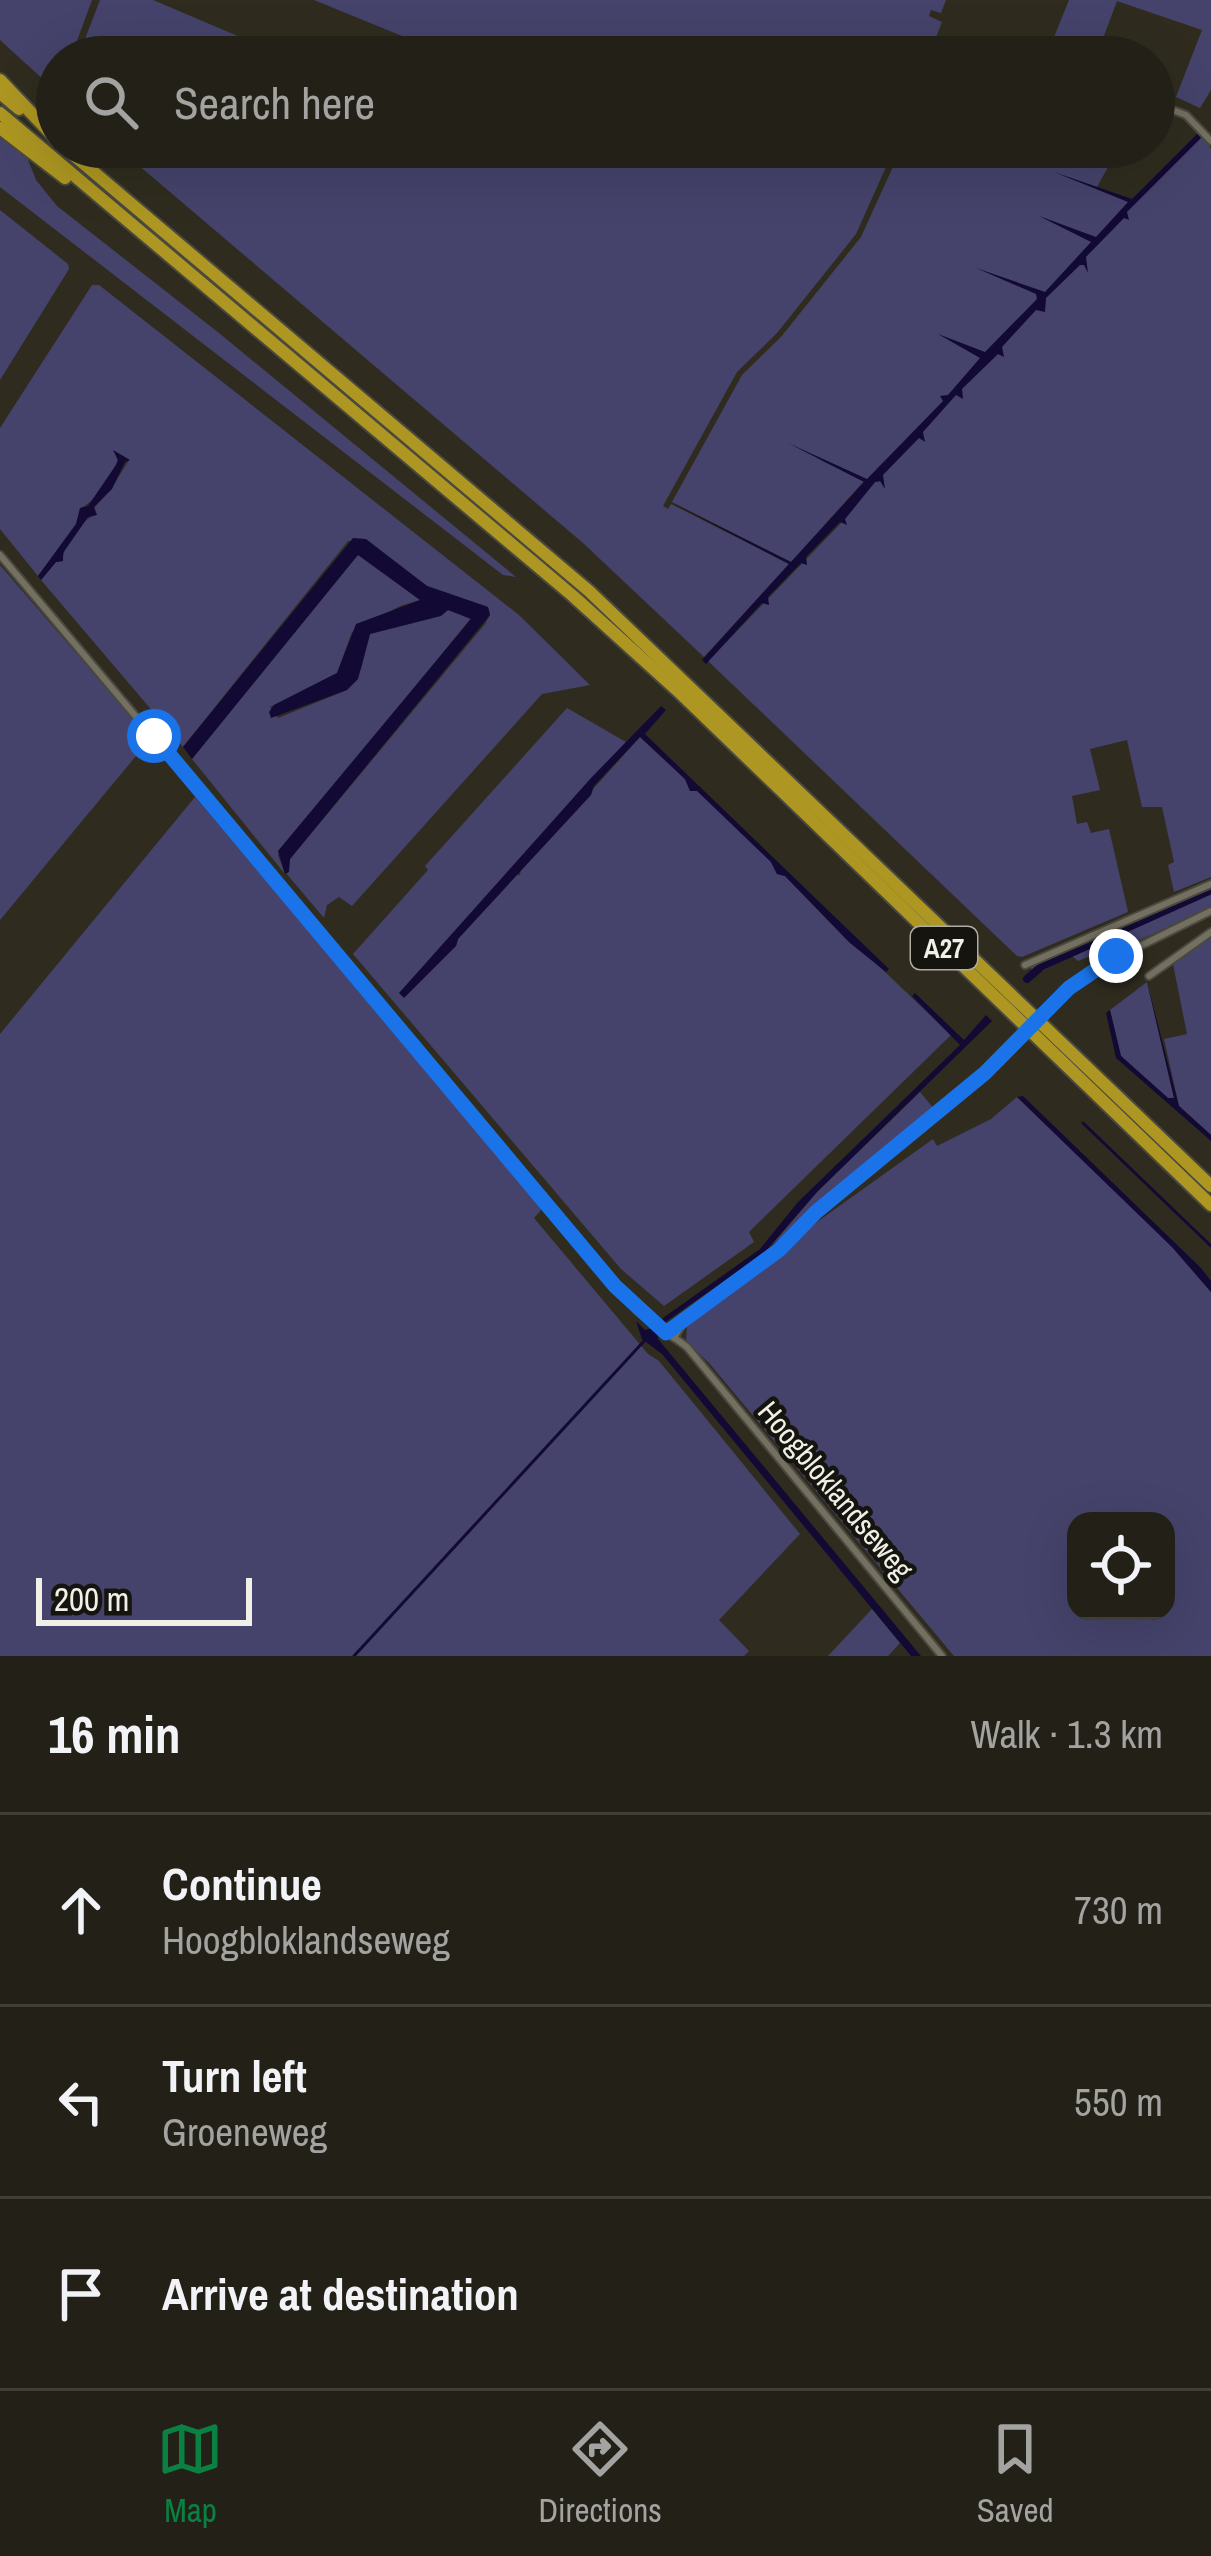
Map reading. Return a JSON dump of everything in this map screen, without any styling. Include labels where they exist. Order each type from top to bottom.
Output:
[{"type":"highway","points":[[0,80],[36,119]]},
{"type":"highway","points":[[0,93],[36,123]]},
{"type":"highway","name":"A27","points":[[0,113],[36,143]]},
{"type":"highway","name":"A27","points":[[0,128],[36,155]]},
{"type":"highway","name":"A27","points":[[53,168],[172,258]]},
{"type":"highway","name":"A27","points":[[65,168],[638,654],[1211,1205]]},
{"type":"highway","name":"A27","points":[[89,168],[589,591],[1211,1186]]},
{"type":"street","points":[[1175,111],[1186,115],[1211,141]]},
{"type":"street","name":"Hoogbloklandseweg","points":[[0,556],[615,1286],[683,1342],[942,1656]]},
{"type":"street","points":[[1025,965],[1211,884]]},
{"type":"street","points":[[664,1331],[779,1250],[816,1212],[985,1073],[1062,994],[1102,964],[1211,911]]},
{"type":"street","points":[[1149,976],[1211,932]]},
{"type":"shaded area","points":[[0,0],[92,0],[79,36],[36,36],[36,73],[0,40]]},
{"type":"shaded area","points":[[100,0],[153,0],[238,36],[86,36]]},
{"type":"shaded area","points":[[314,0],[946,0],[941,13],[931,10],[929,16],[942,22],[936,36],[402,36]]},
{"type":"shaded area","points":[[1069,0],[1211,0],[1211,90],[1200,108],[1176,97],[1202,30],[1117,1],[1104,36],[1054,36]]},
{"type":"shaded area","points":[[1202,129],[1211,149],[1211,877],[1174,892],[1168,865],[1174,862],[1162,807],[1142,807],[1127,740],[1090,749],[1100,790],[1072,796],[1077,824],[1087,822],[1091,833],[1109,829],[1128,912],[1022,957],[708,661],[875,482],[882,481],[880,474],[872,482],[814,457],[864,481],[791,562],[672,502],[742,375],[781,337],[861,237],[892,168],[1108,168],[1097,187],[1133,201],[1165,168],[1175,168],[1175,157]]},
{"type":"shaded area","points":[[1200,131],[1203,136],[1175,164],[1175,156]]},
{"type":"shaded area","points":[[0,136],[27,157],[36,180],[57,206],[516,577],[503,575],[0,187]]},
{"type":"shaded area","points":[[142,168],[886,168],[856,234],[777,333],[737,372],[663,506],[668,509],[671,504],[789,564],[704,657],[583,543]]},
{"type":"shaded area","points":[[1163,168],[1171,168],[1127,212],[1129,220],[1124,218],[1086,257],[1088,273],[1080,265],[1046,298],[1045,312],[1036,310],[1002,347],[1004,357],[998,354],[962,389],[963,399],[956,395],[923,432],[925,442],[919,438],[883,475],[885,489],[880,481],[875,482],[845,519],[847,525],[840,522],[806,557],[807,565],[801,563],[768,597],[769,605],[762,603],[706,664],[702,660],[789,564],[670,502],[791,562],[864,482],[788,443],[867,479],[980,358],[938,334],[985,352],[1037,299],[1036,294],[976,268],[1045,292],[1091,242],[1039,216],[1096,237],[1128,202],[1054,172],[1132,199]]},
{"type":"shaded area","points":[[0,210],[69,269],[0,380]]},
{"type":"shaded area","points":[[92,285],[99,285],[519,615],[590,685],[542,694],[352,906],[339,897],[327,905],[324,918],[286,873],[290,859],[485,624],[488,607],[427,586],[366,540],[348,541],[183,747],[41,580],[56,562],[63,561],[73,534],[95,515],[94,508],[129,460],[115,453],[118,461],[107,481],[81,508],[76,524],[38,576],[0,529],[0,428]]},
{"type":"shaded area","points":[[113,450],[130,460],[94,507],[97,515],[88,517],[63,553],[63,561],[56,562],[41,580],[38,576],[76,524],[80,508],[88,506],[116,465]]},
{"type":"shaded area","points":[[353,538],[366,539],[427,586],[488,607],[490,615],[290,859],[285,874],[278,851],[471,619],[448,610],[441,616],[370,634],[358,679],[347,690],[271,718],[274,705],[337,673],[356,624],[420,600],[358,555],[192,759],[183,747]]},
{"type":"shaded area","points":[[358,554],[420,600],[352,632],[337,673],[270,707],[278,718],[347,690],[361,669],[370,634],[448,610],[471,618],[278,855],[285,874],[192,759]]},
{"type":"shaded area","points":[[0,565],[150,739],[0,920]]},
{"type":"shaded area","points":[[661,706],[666,710],[645,734],[889,969],[886,972],[850,943],[640,737],[456,946],[404,998],[399,993]]},
{"type":"shaded area","points":[[567,708],[626,742],[400,993],[456,946],[640,737],[685,779],[690,790],[697,790],[771,862],[777,874],[785,876],[951,1035],[749,1232],[754,1242],[664,1306],[621,1269],[353,954]]},
{"type":"shaded area","points":[[195,797],[543,1208],[534,1218],[800,1534],[719,1620],[749,1651],[744,1656],[0,1656],[0,1034]]},
{"type":"shaded area","points":[[1211,886],[1211,907],[1097,960],[1095,954],[1078,961],[1072,956],[1036,974],[1029,966]]},
{"type":"shaded area","points":[[1211,937],[1211,1135],[1179,1106],[1164,1039],[1187,1034],[1173,964]]},
{"type":"shaded area","points":[[1147,982],[1174,1098],[1168,1098],[1121,1056],[1110,1010]]},
{"type":"shaded area","points":[[1147,982],[1179,1106],[1211,1135],[1211,1141],[1116,1058],[1106,1013],[1110,1010],[1121,1056],[1168,1098],[1174,1098]]},
{"type":"shaded area","points":[[915,993],[964,1040],[986,1015],[992,1021],[817,1192],[764,1253],[661,1325],[663,1318],[760,1249],[798,1202],[960,1045],[912,996]]},
{"type":"shaded area","points":[[920,1092],[935,1110],[772,1245],[817,1192]]},
{"type":"shaded area","points":[[1023,1096],[1201,1268],[1211,1281],[1211,1292],[1172,1247],[1017,1097]]},
{"type":"shaded area","points":[[1017,1097],[1172,1247],[1211,1292],[1211,1656],[954,1656],[709,1363],[686,1342],[687,1324],[772,1263],[817,1222],[933,1139],[937,1146],[991,1119]]},
{"type":"shaded area","points":[[636,1321],[645,1330],[657,1332],[658,1339],[921,1656],[911,1656],[662,1354],[642,1339]]},
{"type":"shaded area","points":[[872,1609],[900,1643],[888,1656],[828,1656]]},
{"type":"waterway","points":[[1027,979],[1042,966],[1211,890]]},
{"type":"waterway","points":[[1083,1123],[1211,1246]]},
{"type":"waterway","points":[[354,1656],[645,1340]]},
{"type":"route","points":[[154,736],[615,1286],[666,1333],[779,1250],[816,1212],[985,1073],[1069,988],[1116,956]]}]
